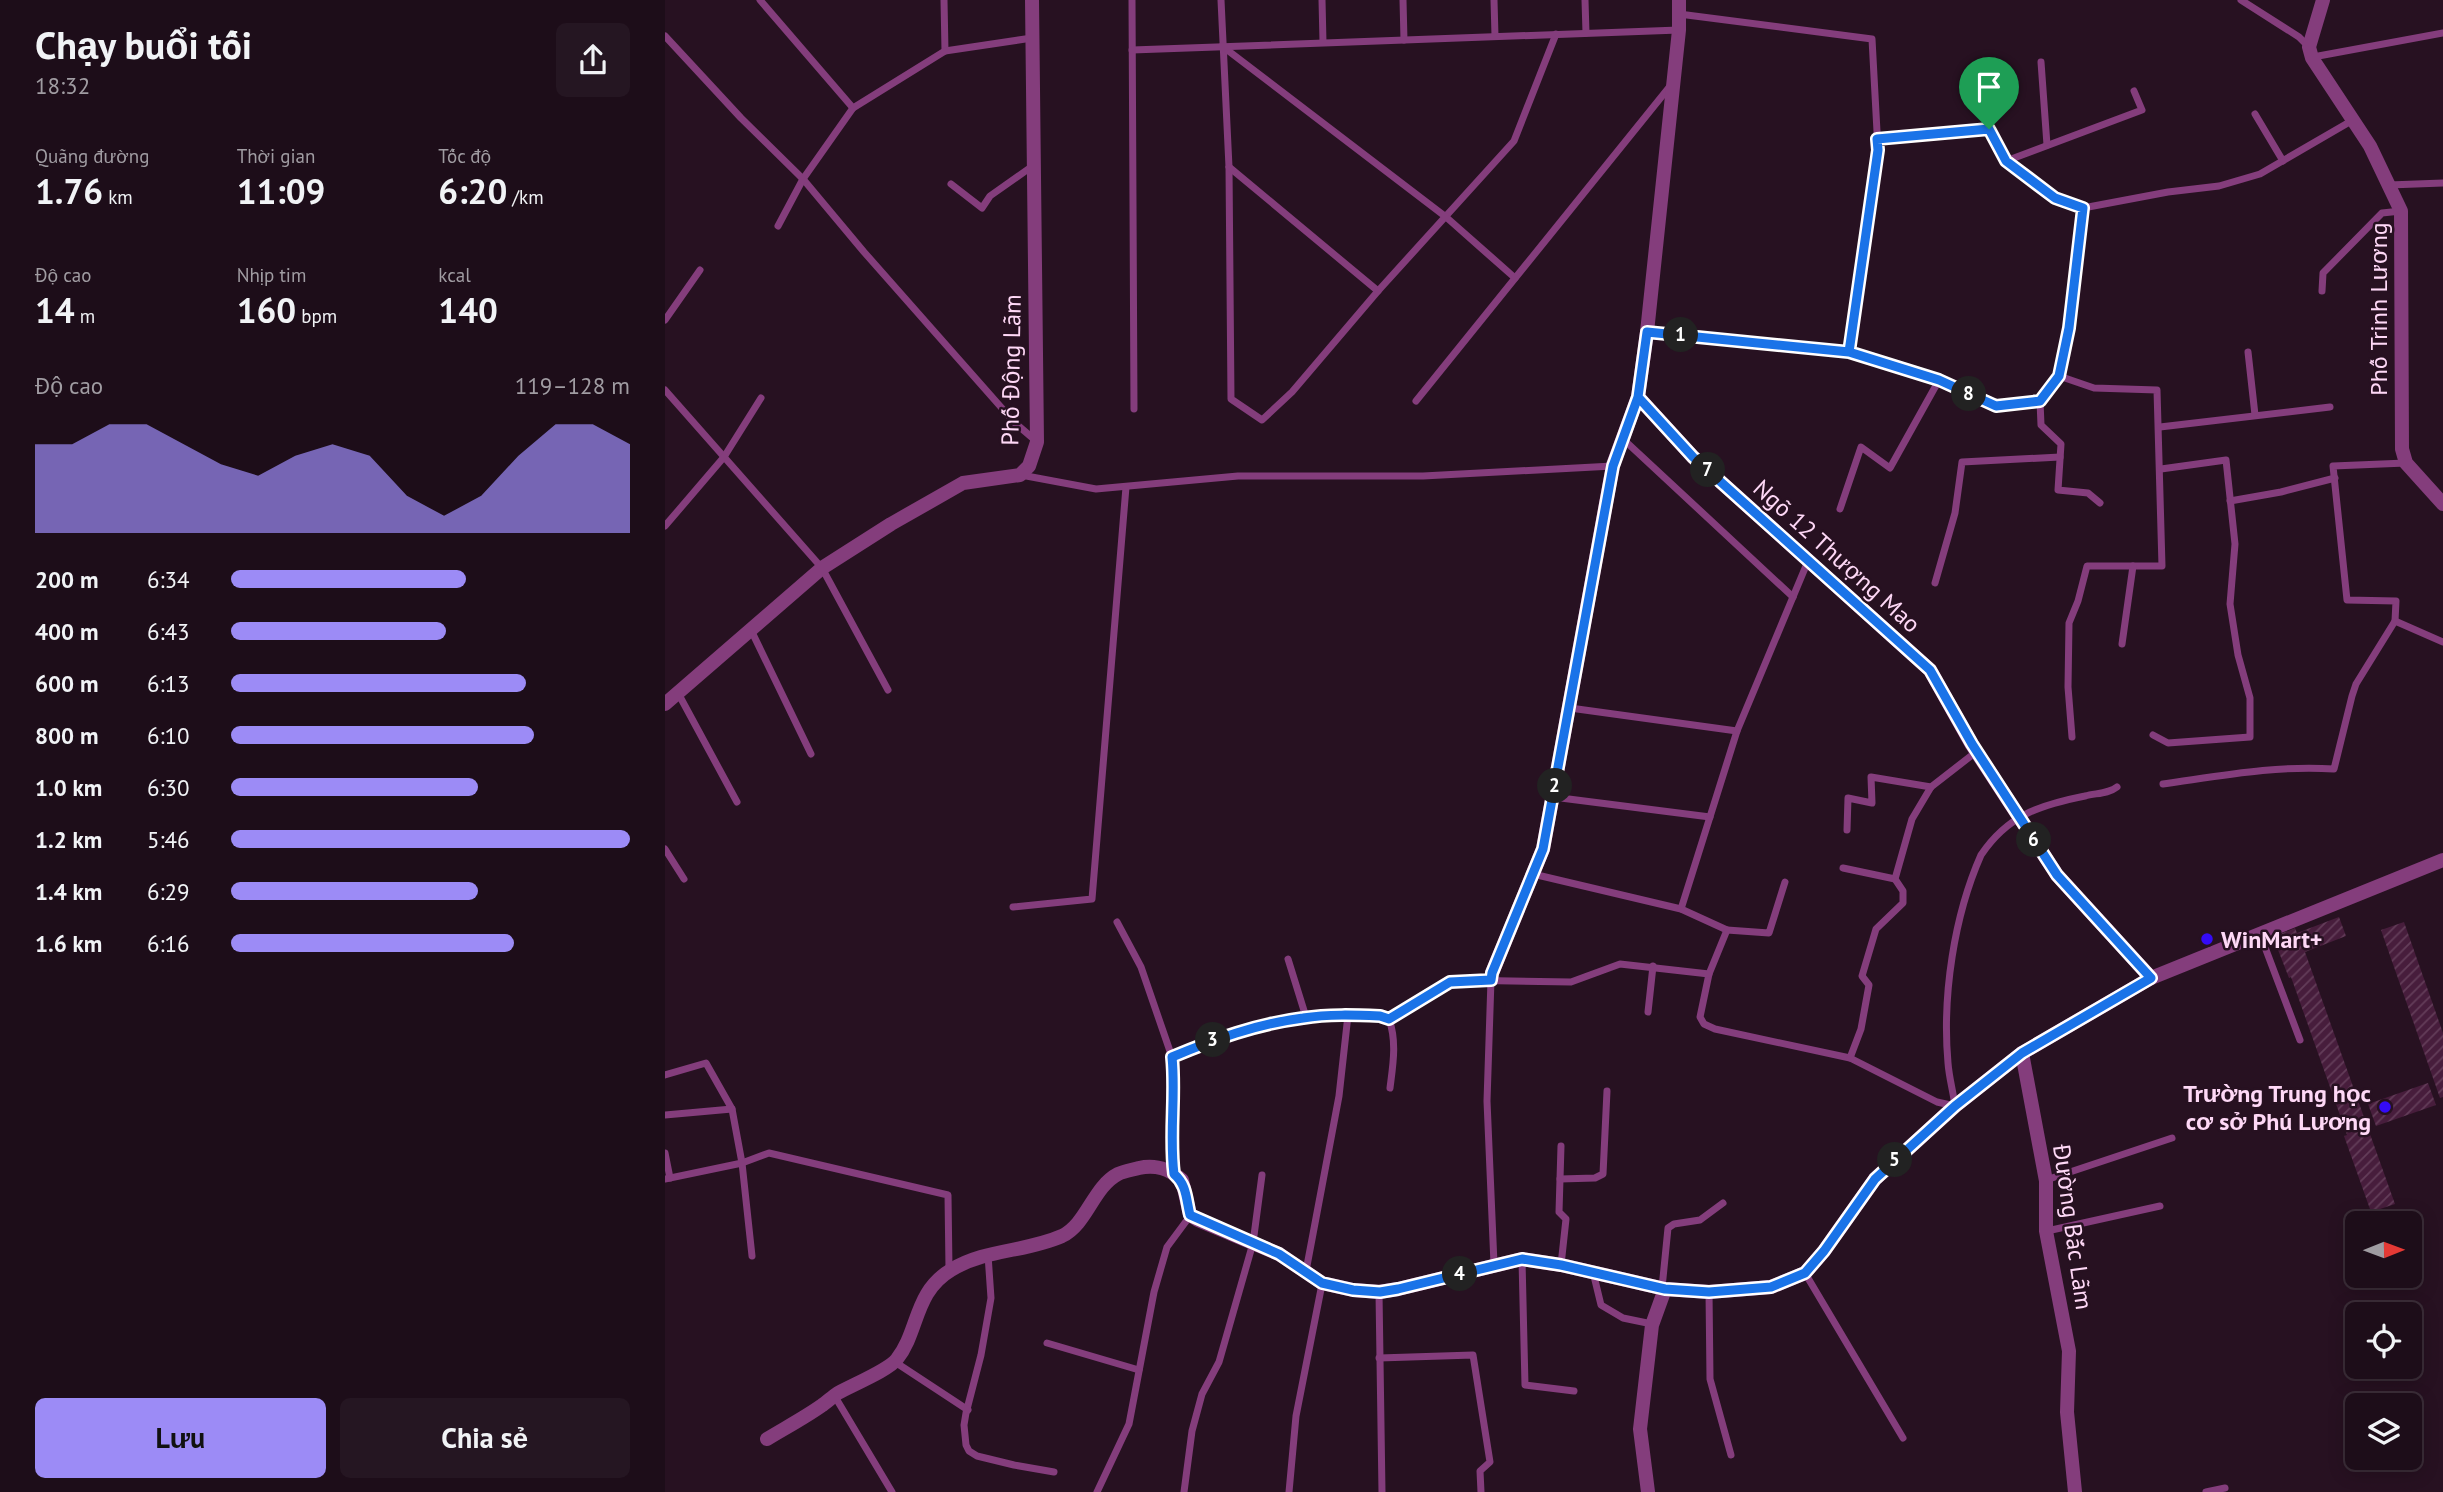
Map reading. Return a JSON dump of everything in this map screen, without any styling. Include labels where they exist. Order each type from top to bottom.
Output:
[{"type":"street","name":"Phố Động Lãm","points":[[665,704],[822,568],[963,483],[1020,475],[1029,466],[1037,442],[1032,0]]},
{"type":"street","points":[[2310,52],[2323,0]]},
{"type":"street","points":[[1491,980],[1543,849],[1613,466],[1638,397],[1679,30],[1679,7]]},
{"type":"street","name":"Phố Trinh Lương","points":[[2310,52],[2370,146],[2401,211],[2402,449],[2406,463]]},
{"type":"street","name":"Ngõ 12 Thượng Mao","points":[[1638,397],[1693,457],[1930,670],[1977,751],[2057,875],[2151,978]]},
{"type":"street","points":[[2406,463],[2443,504]]},
{"type":"street","points":[[767,1439],[834,1395],[895,1362],[904,1349],[916,1313],[927,1292],[949,1270],[988,1254],[1065,1235],[1098,1192],[1118,1174],[1146,1167],[1164,1168],[1182,1180],[1190,1215],[1279,1254],[1322,1283],[1336,1287],[1380,1292],[1522,1259],[1664,1288],[1709,1292],[1771,1287],[1805,1273],[1875,1179],[1955,1106],[2022,1053],[2151,978],[2260,934],[2351,903],[2443,860]]},
{"type":"street","name":"Đường Bắc Lãm","points":[[2022,1053],[2046,1181],[2046,1231],[2069,1351],[2067,1412],[2075,1492]]},
{"type":"street","points":[[1648,1492],[1640,1429],[1652,1325],[1664,1288]]},
{"type":"lane","points":[[760,0],[853,108]]},
{"type":"lane","points":[[944,0],[945,51]]},
{"type":"lane","points":[[1132,0],[1135,409]]},
{"type":"lane","points":[[1221,0],[1229,167],[1231,399],[1262,420],[1291,392],[1514,141],[1556,34]]},
{"type":"lane","points":[[1322,0],[1323,42]]},
{"type":"lane","points":[[1402,0],[1404,40]]},
{"type":"lane","points":[[1494,0],[1495,36]]},
{"type":"lane","points":[[1585,0],[1587,33]]},
{"type":"lane","points":[[2241,0],[2299,37],[2310,52],[2443,33]]},
{"type":"lane","points":[[1679,7],[1872,40],[1878,150],[1849,352]]},
{"type":"lane","points":[[1132,50],[1679,30]]},
{"type":"lane","points":[[665,36],[741,118],[803,179],[1014,423],[1037,442]]},
{"type":"lane","points":[[778,226],[803,179],[853,108],[945,51],[1033,38]]},
{"type":"lane","points":[[1222,46],[1446,217],[1515,278]]},
{"type":"lane","points":[[2041,62],[2047,145]]},
{"type":"lane","points":[[1416,401],[1673,82]]},
{"type":"lane","points":[[2006,161],[2142,110],[2134,91]]},
{"type":"lane","points":[[2255,114],[2283,161]]},
{"type":"lane","points":[[1877,139],[1989,129],[2006,161],[2055,198],[2083,208],[2168,192],[2219,186],[2260,174],[2353,120]]},
{"type":"lane","points":[[951,184],[982,208],[990,196],[1035,165]]},
{"type":"lane","points":[[1229,167],[1378,291]]},
{"type":"lane","points":[[2389,185],[2443,183]]},
{"type":"lane","points":[[2083,208],[2069,328],[2059,376],[2040,401],[2041,425],[2061,444],[2058,490],[2088,493],[2100,503]]},
{"type":"lane","points":[[2322,291],[2323,273],[2336,258],[2382,213],[2401,211]]},
{"type":"lane","points":[[665,320],[700,270]]},
{"type":"lane","points":[[1647,332],[1849,352],[1939,380],[1996,406],[2040,401]]},
{"type":"lane","points":[[2248,352],[2255,415]]},
{"type":"lane","points":[[2059,376],[2094,388],[2157,390],[2160,427],[2162,566],[2087,566],[2069,624],[2068,687],[2072,737]]},
{"type":"lane","points":[[1840,509],[1861,447],[1890,468],[1939,380]]},
{"type":"lane","points":[[665,390],[822,568],[888,690]]},
{"type":"lane","points":[[665,526],[724,457],[761,398]]},
{"type":"lane","points":[[2160,427],[2330,407]]},
{"type":"lane","points":[[1623,439],[1793,597]]},
{"type":"lane","points":[[1935,583],[1955,513],[1962,462],[2060,457]]},
{"type":"lane","points":[[2153,735],[2168,743],[2250,737],[2251,698],[2238,655],[2230,604],[2235,544],[2226,460],[2161,469]]},
{"type":"lane","points":[[2163,784],[2259,770],[2301,767],[2333,769],[2356,684],[2395,621],[2396,601],[2347,600],[2333,466],[2406,463]]},
{"type":"lane","points":[[1020,475],[1096,489],[1238,476],[1423,476],[1613,466]]},
{"type":"lane","points":[[2230,501],[2281,492],[2335,478]]},
{"type":"lane","points":[[1013,906],[1092,899],[1126,487]]},
{"type":"lane","points":[[1681,909],[1737,731],[1808,560]]},
{"type":"lane","points":[[2122,643],[2133,566]]},
{"type":"lane","points":[[2395,621],[2443,642]]},
{"type":"lane","points":[[751,630],[811,754]]},
{"type":"lane","points":[[677,693],[737,802]]},
{"type":"lane","points":[[1570,708],[1737,731]]},
{"type":"lane","points":[[1895,879],[1912,819],[1931,787],[1977,751]]},
{"type":"lane","points":[[1847,830],[1848,798],[1872,803],[1871,777],[1931,787]]},
{"type":"lane","points":[[1727,930],[1709,974],[1700,1017],[1704,1024],[1715,1029],[1850,1058],[1937,1102],[1955,1106],[1948,1063],[1949,977],[1955,940],[1981,855],[1989,843],[2018,817],[2072,799],[2106,793],[2117,787]]},
{"type":"lane","points":[[1553,797],[1710,817]]},
{"type":"lane","points":[[665,849],[684,879]]},
{"type":"lane","points":[[1843,869],[1895,879],[1903,891],[1903,903],[1876,929],[1862,976],[1869,985],[1861,1030],[1850,1058]]},
{"type":"lane","points":[[1532,873],[1681,909],[1727,930],[1769,933],[1785,882]]},
{"type":"lane","points":[[1117,922],[1142,967],[1172,1057],[1174,1077],[1171,1151],[1174,1174]]},
{"type":"lane","points":[[2260,934],[2301,1040]]},
{"type":"lane","points":[[1288,960],[1306,1017]]},
{"type":"lane","points":[[1172,1057],[1217,1038],[1262,1025],[1306,1017],[1348,1015],[1380,1016],[1389,1019],[1450,982],[1571,982],[1614,965],[1653,966],[1709,974]]},
{"type":"lane","points":[[1648,1012],[1653,966]]},
{"type":"lane","points":[[1491,980],[1487,1101],[1495,1264]]},
{"type":"lane","points":[[1306,1271],[1339,1096],[1348,1015]]},
{"type":"lane","points":[[1389,1019],[1394,1033],[1390,1088]]},
{"type":"lane","points":[[665,1075],[705,1063],[733,1109],[752,1256]]},
{"type":"lane","points":[[1560,1179],[1595,1178],[1603,1174],[1607,1091]]},
{"type":"lane","points":[[665,1115],[733,1109]]},
{"type":"lane","points":[[2046,1181],[2172,1138]]},
{"type":"lane","points":[[1561,1146],[1559,1212],[1566,1219],[1561,1265]]},
{"type":"lane","points":[[665,1153],[668,1178],[742,1163],[769,1153],[948,1195],[949,1270]]},
{"type":"lane","points":[[1184,1492],[1192,1431],[1202,1394],[1219,1362],[1253,1242],[1262,1175]]},
{"type":"lane","points":[[1664,1288],[1668,1228],[1674,1224],[1700,1220],[1723,1203]]},
{"type":"lane","points":[[2046,1231],[2160,1206]]},
{"type":"lane","points":[[1097,1492],[1129,1424],[1154,1292],[1167,1247],[1190,1215]]},
{"type":"lane","points":[[988,1254],[991,1298],[964,1425],[966,1445],[969,1451],[977,1455],[1053,1472]]},
{"type":"lane","points":[[1522,1259],[1525,1385],[1574,1391]]},
{"type":"lane","points":[[1593,1272],[1601,1305],[1623,1318],[1652,1325]]},
{"type":"lane","points":[[1805,1273],[1903,1438]]},
{"type":"lane","points":[[1289,1492],[1296,1416],[1322,1283]]},
{"type":"lane","points":[[1380,1292],[1382,1492]]},
{"type":"lane","points":[[1709,1292],[1710,1378],[1731,1455]]},
{"type":"lane","points":[[1047,1343],[1139,1370]]},
{"type":"lane","points":[[1379,1358],[1473,1355],[1490,1462],[1480,1471],[1481,1492]]},
{"type":"lane","points":[[895,1362],[968,1410]]},
{"type":"lane","points":[[834,1395],[892,1492]]},
{"type":"lane","points":[[2206,1492],[2225,1488]]},
{"type":"building","points":[[2339,917],[2346,936],[2305,952],[2395,1204],[2374,1211],[2371,1211],[2344,1136],[2347,1135],[2291,977],[2289,978],[2273,937],[2295,928],[2297,933]]},
{"type":"building","points":[[2404,922],[2443,1033],[2443,1097],[2440,1098],[2381,930]]},
{"type":"building","points":[[2428,1083],[2436,1105],[2376,1126],[2368,1104]]},
{"type":"place","name":"WinMart+","points":[[2207,939]]},
{"type":"place","name":"Trường Trung học cơ sở Phú Lương","points":[[2385,1107]]},
{"type":"route","points":[[1989,129],[1877,139],[1878,150],[1849,352],[1647,332],[1638,397],[1613,466],[1543,849],[1491,980],[1450,982],[1389,1019],[1380,1016],[1348,1015],[1306,1017],[1262,1025],[1217,1038],[1172,1057],[1174,1077],[1171,1151],[1174,1174],[1182,1180],[1185,1187],[1190,1215],[1279,1254],[1322,1283],[1353,1290],[1380,1292],[1398,1289],[1522,1259],[1561,1265],[1665,1289],[1709,1292],[1771,1287],[1805,1273],[1875,1179],[1955,1106],[2022,1053],[2151,978],[2057,875],[1972,744],[1930,670],[1693,457],[1638,397],[1647,332],[1725,340],[1849,352],[1939,380],[1996,406],[2040,401],[2059,376],[2069,328],[2083,208],[2055,198],[2006,161],[1989,129]]}]
